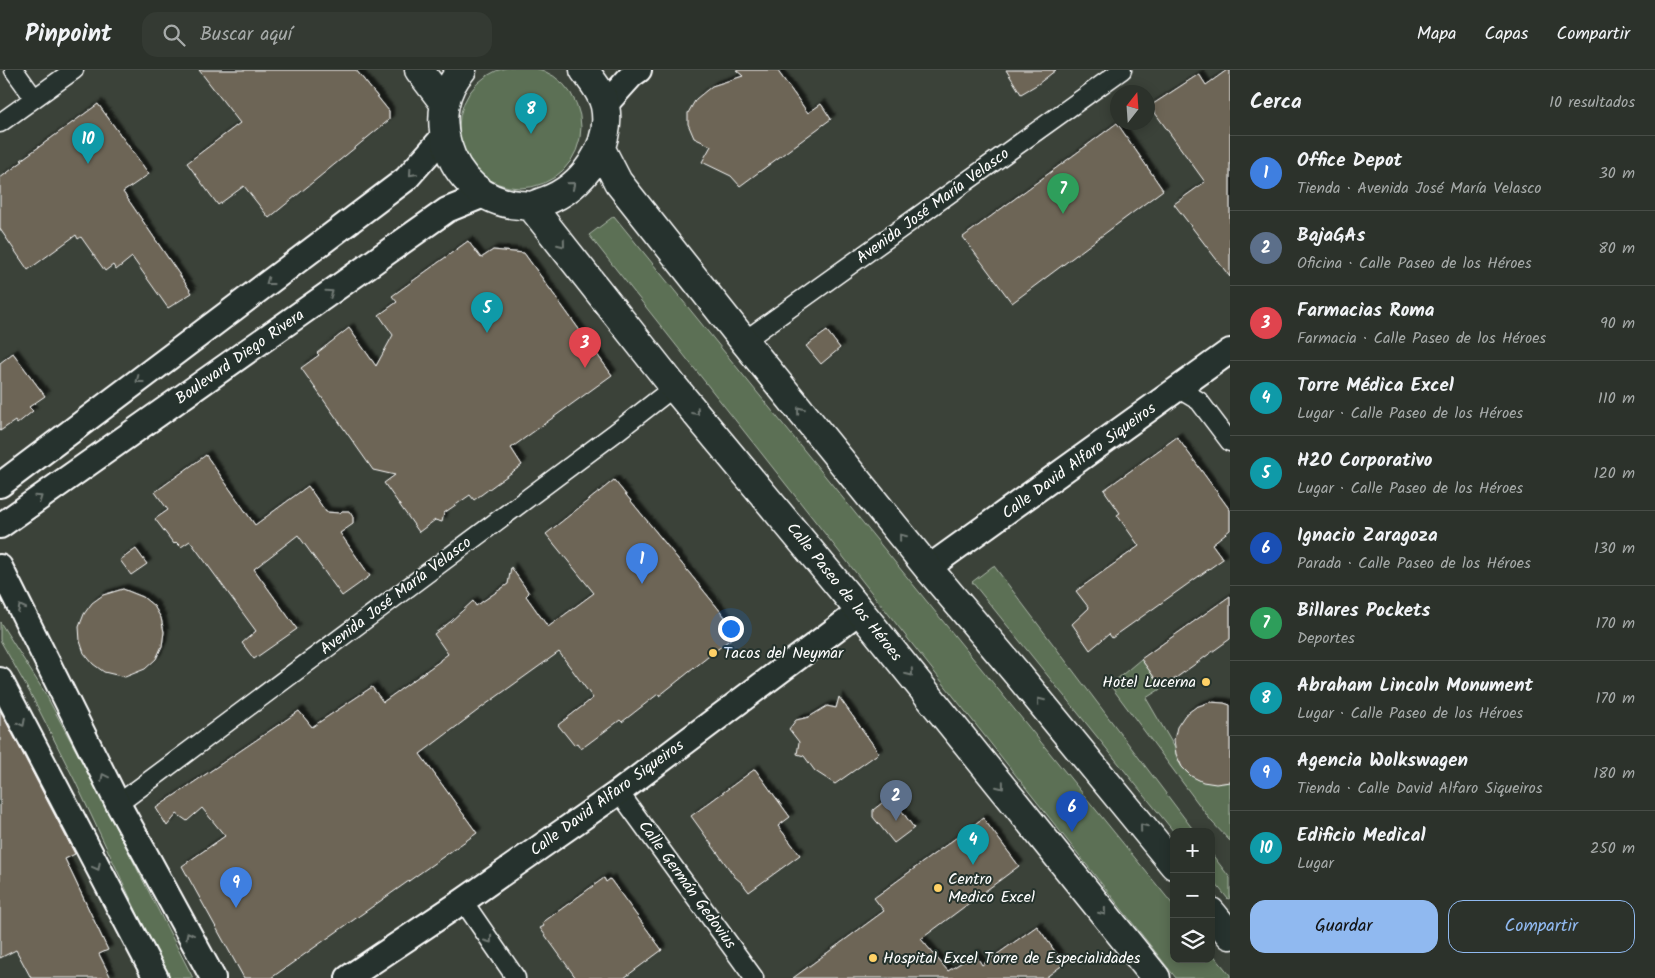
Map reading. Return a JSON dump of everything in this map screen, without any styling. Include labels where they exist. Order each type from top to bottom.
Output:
[{"type":"main road","points":[[419,70],[444,103]]},
{"type":"main road","points":[[462,70],[457,76],[444,103],[444,136],[451,159],[466,180],[484,195],[508,204],[531,206],[554,198],[573,185],[587,170],[601,149],[605,136],[605,105],[597,87],[584,70]]},
{"type":"main road","points":[[601,149],[618,182],[744,341],[928,568],[1170,860]]},
{"type":"main road","name":"Calle Paseo de los Héroes","points":[[531,206],[674,387],[860,611],[1156,978]]},
{"type":"main road","points":[[1215,917],[1230,935]]},
{"type":"street","points":[[14,70],[34,98]]},
{"type":"street","points":[[0,123],[74,70]]},
{"type":"street","points":[[605,105],[632,75],[639,70]]},
{"type":"street","name":"Avenida José María Velasco","points":[[744,341],[1122,70]]},
{"type":"street","points":[[0,485],[406,179],[444,136]]},
{"type":"street","name":"Boulevard Diego Rivera","points":[[0,526],[447,210],[484,195]]},
{"type":"street","name":"Calle David Alfaro Siqueiros","points":[[928,568],[1230,351]]},
{"type":"street","points":[[1186,383],[1230,442]]},
{"type":"street","name":"Avenida José María Velasco","points":[[118,804],[674,387]]},
{"type":"street","points":[[0,567],[118,804],[213,978]]},
{"type":"street","name":"Calle David Alfaro Siqueiros","points":[[348,978],[463,901],[619,792],[860,611]]},
{"type":"street","points":[[0,680],[156,978]]},
{"type":"street","name":"Calle Germán Gedovius","points":[[619,792],[754,978]]},
{"type":"street","points":[[463,901],[516,978]]},
{"type":"green space","points":[[520,66],[532,67],[543,71],[554,76],[563,84],[571,93],[576,104],[580,115],[580,139],[576,150],[571,161],[563,170],[554,178],[543,183],[532,187],[520,188],[508,187],[497,183],[486,178],[477,170],[469,161],[464,150],[460,139],[459,127],[460,115],[464,104],[469,93],[477,84],[486,76],[497,71],[508,67]]},
{"type":"green space","points":[[614,216],[1170,901],[1170,963],[1215,963],[1215,957],[1230,975],[1230,978],[1176,978],[589,235]]},
{"type":"green space","points":[[994,566],[1192,828],[1171,828],[972,582]]},
{"type":"green space","points":[[0,622],[45,693],[193,978],[168,978],[75,781],[34,700],[0,640]]},
{"type":"green space","points":[[1141,659],[1162,688],[1146,698],[1175,748],[1181,766],[1187,773],[1202,781],[1230,782],[1230,841],[1212,822],[1110,685]]},
{"type":"green space","points":[[1215,858],[1230,878],[1230,898],[1228,899],[1215,883]]},
{"type":"building","points":[[199,70],[356,70],[389,111],[389,120],[269,218],[244,186],[218,205],[187,163],[240,123]]},
{"type":"building","points":[[736,70],[777,70],[808,113],[821,104],[831,119],[740,186],[731,176],[702,162],[711,146],[694,138],[688,124],[688,113],[696,99],[712,86],[743,76]]},
{"type":"building","points":[[1006,70],[1056,70],[1021,94]]},
{"type":"building","points":[[1227,70],[1230,70],[1230,277],[1174,204],[1205,182],[1155,113],[1155,103],[1199,74],[1206,85]]},
{"type":"building","points":[[98,104],[149,174],[123,192],[192,293],[168,308],[132,257],[116,270],[113,265],[105,271],[81,237],[78,239],[76,235],[28,270],[0,229],[0,178],[23,161],[21,160]]},
{"type":"building","points":[[1110,128],[1110,130],[1122,130],[1163,190],[1012,303],[963,237]]},
{"type":"building","points":[[468,241],[481,258],[493,250],[524,253],[612,375],[511,448],[522,465],[474,500],[470,495],[444,513],[442,522],[435,520],[419,532],[384,483],[395,475],[373,470],[301,368],[319,355],[317,353],[349,328],[376,366],[393,335],[379,315],[397,302],[392,296]]},
{"type":"building","points":[[827,331],[840,348],[821,364],[806,346]]},
{"type":"building","points":[[13,353],[45,396],[29,407],[33,411],[17,424],[15,421],[0,431],[0,363]]},
{"type":"building","points":[[1177,437],[1230,510],[1230,530],[1212,544],[1223,559],[1112,638],[1109,634],[1090,650],[1072,624],[1089,608],[1076,591],[1139,546],[1117,515],[1120,513],[1104,490]]},
{"type":"building","points":[[206,455],[255,525],[308,486],[326,512],[340,513],[342,511],[349,511],[353,517],[353,524],[340,533],[370,576],[342,596],[298,535],[254,569],[297,629],[254,659],[242,643],[256,631],[190,541],[181,547],[176,542],[174,544],[155,519],[168,510],[155,492]]},
{"type":"building","points":[[614,480],[738,633],[659,696],[658,694],[622,722],[620,720],[581,749],[577,743],[574,745],[558,725],[593,698],[559,652],[420,754],[477,833],[271,978],[244,978],[182,866],[225,836],[202,808],[187,821],[177,814],[167,826],[156,808],[299,711],[312,727],[372,687],[383,702],[448,654],[434,634],[473,601],[476,606],[508,584],[511,567],[529,593],[526,596],[548,627],[594,593],[546,534]]},
{"type":"building","points":[[136,549],[147,564],[131,575],[120,560]]},
{"type":"building","points":[[123,589],[143,597],[154,606],[161,618],[164,632],[162,646],[156,659],[145,669],[125,677],[104,672],[93,664],[84,653],[80,641],[79,627],[84,614],[92,603],[103,595]]},
{"type":"building","points":[[1230,596],[1230,639],[1162,688],[1141,659]]},
{"type":"building","points":[[839,697],[879,753],[835,784],[815,771],[804,756],[797,754],[799,742],[789,729],[796,720],[809,717],[827,706],[836,708]]},
{"type":"building","points":[[1210,702],[1230,705],[1230,782],[1216,784],[1203,782],[1191,776],[1182,767],[1176,754],[1174,740],[1177,727],[1185,715],[1196,707]]},
{"type":"building","points":[[0,710],[75,854],[65,859],[108,950],[99,954],[111,978],[31,978],[16,950],[0,958]]},
{"type":"building","points":[[755,769],[790,817],[778,826],[800,855],[749,892],[735,877],[691,816]]},
{"type":"building","points":[[891,796],[914,828],[894,843],[873,817],[873,810]]},
{"type":"building","name":"Centro Medico Excel","points":[[983,818],[1019,866],[921,939],[948,971],[975,954],[982,965],[1037,926],[1064,964],[1045,978],[793,978],[884,911],[874,898]]},
{"type":"building","points":[[604,878],[606,882],[610,879],[662,950],[624,978],[576,978],[540,928],[544,926],[542,923]]},
{"type":"place","name":"Abraham Lincoln Monument","points":[[531,134]]},
{"type":"place","name":"Edificio Medical","points":[[88,164]]},
{"type":"place","name":"Billares Pockets","points":[[1063,214]]},
{"type":"place","name":"H2O Corporativo","points":[[487,333]]},
{"type":"place","name":"Farmacias Roma","points":[[585,368]]},
{"type":"place","name":"Office Depot","points":[[642,584]]},
{"type":"place","name":"Tacos del Neymar","points":[[713,653]]},
{"type":"place","name":"Hotel Lucerna","points":[[1206,682]]},
{"type":"place","name":"BajaGAs","points":[[896,821]]},
{"type":"place","name":"Ignacio Zaragoza","points":[[1072,832]]},
{"type":"place","name":"Torre Médica Excel","points":[[973,865]]},
{"type":"place","name":"Centro Medico Excel","points":[[938,888]]},
{"type":"place","name":"Agencia Wolkswagen","points":[[236,908]]},
{"type":"place","name":"Hospital Excel Torre de Especialidades","points":[[873,958]]}]
